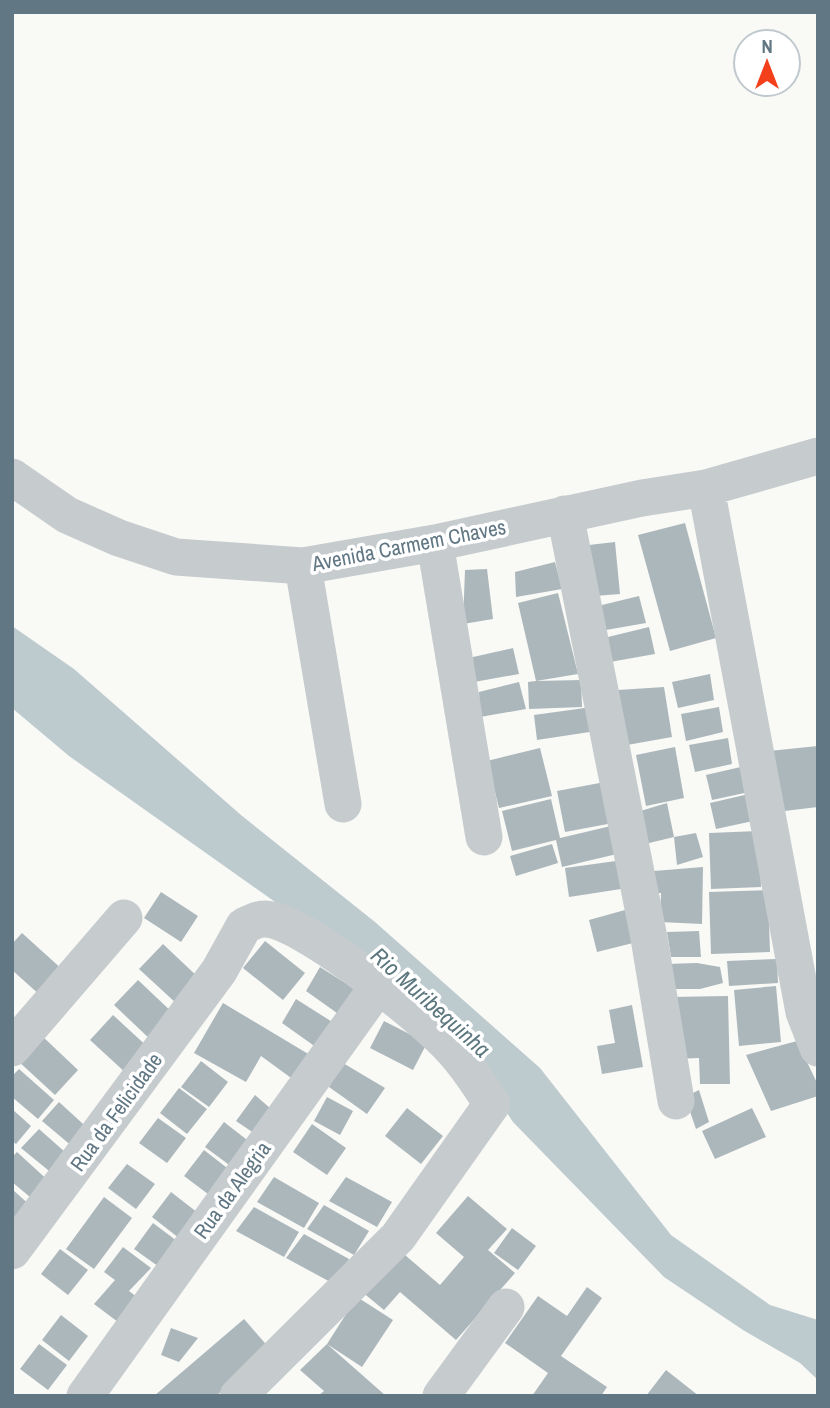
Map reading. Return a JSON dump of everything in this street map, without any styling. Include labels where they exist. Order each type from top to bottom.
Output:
[{"type":"street","name":"Avenida Carmem Chaves","points":[[12,477],[67,515],[119,538],[176,557],[303,566],[435,542],[642,498],[706,488],[818,456]]},
{"type":"street","points":[[706,488],[804,1013],[818,1048]]},
{"type":"street","points":[[565,514],[649,938],[676,1101]]},
{"type":"street","points":[[435,542],[484,836]]},
{"type":"street","points":[[303,566],[343,804]]},
{"type":"street","points":[[12,1048],[124,918]]},
{"type":"street","name":"Rua da Felicidade","points":[[12,1251],[219,971],[244,926],[265,919],[284,923],[303,932],[379,985],[442,1038],[492,1104],[398,1237],[238,1396]]},
{"type":"street","name":"Rua da Alegria","points":[[85,1396],[379,985]]},
{"type":"street","points":[[441,1396],[506,1307]]},
{"type":"water","name":"Rio Muribequinha","points":[[12,626],[74,669],[241,815],[375,922],[540,1068],[671,1235],[770,1305],[818,1320],[818,1380],[800,1363],[743,1330],[664,1277],[513,1122],[476,1066],[388,982],[69,756],[12,708]]},
{"type":"building","points":[[685,523],[716,638],[670,651],[638,535]]},
{"type":"building","points":[[615,542],[620,594],[595,596],[589,545]]},
{"type":"building","points":[[555,562],[562,589],[516,597],[515,572]]},
{"type":"building","points":[[487,569],[493,619],[463,624],[465,570]]},
{"type":"building","points":[[558,593],[578,674],[536,681],[518,603]]},
{"type":"building","points":[[639,596],[646,623],[600,631],[598,606]]},
{"type":"building","points":[[649,627],[655,654],[610,662],[608,637]]},
{"type":"building","points":[[513,648],[519,674],[474,682],[473,657]]},
{"type":"building","points":[[710,674],[714,700],[678,708],[672,682]]},
{"type":"building","points":[[581,680],[582,707],[529,709],[528,682]]},
{"type":"building","points":[[519,682],[526,709],[480,717],[479,692]]},
{"type":"building","points":[[664,687],[672,737],[627,745],[618,690]]},
{"type":"building","points":[[592,707],[596,731],[537,740],[534,715]]},
{"type":"building","points":[[719,707],[723,732],[686,741],[681,714]]},
{"type":"building","points":[[728,738],[732,764],[695,772],[689,745]]},
{"type":"building","points":[[818,746],[818,807],[776,812],[769,751]]},
{"type":"building","points":[[675,747],[684,798],[646,806],[636,755]]},
{"type":"building","points":[[540,748],[552,796],[499,808],[487,761]]},
{"type":"building","points":[[745,766],[749,792],[712,800],[706,775]]},
{"type":"building","points":[[605,782],[613,823],[565,832],[557,791]]},
{"type":"building","points":[[749,794],[753,821],[716,829],[710,803]]},
{"type":"building","points":[[551,799],[560,838],[611,826],[617,854],[562,867],[556,840],[512,851],[502,811]]},
{"type":"building","points":[[667,803],[674,837],[645,844],[637,812]]},
{"type":"building","points":[[759,831],[761,887],[711,889],[709,833]]},
{"type":"building","points":[[696,833],[703,857],[677,865],[674,837]]},
{"type":"building","points":[[552,844],[558,863],[516,876],[510,856]]},
{"type":"building","points":[[616,861],[621,889],[569,897],[565,868]]},
{"type":"building","points":[[703,867],[702,924],[660,922],[661,893],[651,893],[654,871]]},
{"type":"building","points":[[768,890],[770,952],[711,954],[709,892]]},
{"type":"building","points":[[161,892],[198,916],[181,942],[144,918]]},
{"type":"building","points":[[625,910],[633,943],[597,952],[589,920]]},
{"type":"building","points":[[699,931],[701,957],[671,957],[667,932]]},
{"type":"building","points":[[22,933],[64,971],[41,996],[12,970],[12,944]]},
{"type":"building","points":[[265,941],[305,973],[283,1000],[243,968]]},
{"type":"building","points":[[163,944],[200,979],[177,1004],[139,969]]},
{"type":"building","points":[[777,959],[778,983],[729,986],[727,961]]},
{"type":"building","points":[[697,963],[720,967],[723,983],[700,989],[670,989],[666,964]]},
{"type":"building","points":[[320,967],[361,993],[344,1018],[306,991]]},
{"type":"building","points":[[138,980],[175,1015],[152,1041],[114,1005]]},
{"type":"building","points":[[776,986],[781,1042],[739,1046],[734,990]]},
{"type":"building","points":[[728,996],[730,1084],[700,1084],[699,1058],[672,1059],[671,997]]},
{"type":"building","points":[[296,999],[337,1025],[320,1050],[282,1023]]},
{"type":"building","points":[[223,1003],[315,1058],[298,1083],[261,1056],[246,1082],[194,1053]]},
{"type":"building","points":[[632,1005],[643,1067],[602,1074],[597,1046],[615,1043],[609,1010]]},
{"type":"building","points":[[113,1015],[151,1050],[127,1074],[90,1040]]},
{"type":"building","points":[[384,1021],[427,1043],[413,1070],[370,1048]]},
{"type":"building","points":[[41,1035],[78,1070],[55,1095],[17,1060]]},
{"type":"building","points":[[797,1041],[818,1085],[818,1096],[771,1111],[746,1055]]},
{"type":"building","points":[[201,1061],[228,1082],[209,1107],[181,1087]]},
{"type":"building","points":[[343,1063],[385,1088],[367,1114],[329,1087]]},
{"type":"building","points":[[19,1069],[54,1100],[38,1119],[12,1097],[12,1076]]},
{"type":"building","points":[[179,1088],[207,1109],[187,1134],[160,1113]]},
{"type":"building","points":[[699,1090],[709,1122],[696,1129],[685,1097]]},
{"type":"building","points":[[255,1095],[278,1115],[261,1138],[236,1121]]},
{"type":"building","points":[[327,1097],[353,1111],[340,1135],[314,1121]]},
{"type":"building","points":[[59,1102],[94,1134],[79,1152],[42,1121]]},
{"type":"building","points":[[407,1108],[443,1136],[421,1164],[385,1136]]},
{"type":"building","points":[[752,1108],[766,1137],[715,1159],[702,1131]]},
{"type":"building","points":[[12,1109],[31,1126],[16,1144],[12,1141]]},
{"type":"building","points":[[158,1118],[186,1138],[167,1163],[139,1143]]},
{"type":"building","points":[[224,1122],[251,1143],[232,1167],[205,1147]]},
{"type":"building","points":[[312,1124],[346,1148],[327,1175],[293,1152]]},
{"type":"building","points":[[39,1129],[74,1160],[59,1179],[21,1148]]},
{"type":"building","points":[[204,1150],[231,1171],[212,1197],[184,1176]]},
{"type":"building","points":[[17,1152],[52,1184],[36,1202],[12,1182],[12,1157]]},
{"type":"building","points":[[127,1164],[155,1184],[136,1209],[108,1188]]},
{"type":"building","points":[[274,1177],[319,1203],[304,1228],[257,1202]]},
{"type":"building","points":[[346,1177],[392,1202],[377,1227],[329,1201]]},
{"type":"building","points":[[12,1189],[32,1207],[12,1222]]},
{"type":"building","points":[[171,1192],[198,1213],[179,1238],[152,1217]]},
{"type":"building","points":[[468,1196],[507,1229],[488,1250],[515,1273],[456,1340],[400,1292],[384,1310],[361,1291],[398,1249],[440,1285],[464,1257],[436,1233]]},
{"type":"building","points":[[104,1197],[132,1218],[94,1269],[66,1249]]},
{"type":"building","points":[[324,1205],[369,1231],[354,1255],[307,1229]]},
{"type":"building","points":[[254,1207],[299,1232],[284,1257],[236,1231]]},
{"type":"building","points":[[153,1223],[181,1244],[162,1269],[134,1249]]},
{"type":"building","points":[[512,1228],[536,1246],[518,1270],[494,1253]]},
{"type":"building","points":[[304,1234],[349,1259],[334,1284],[286,1258]]},
{"type":"building","points":[[123,1247],[151,1268],[129,1291],[141,1300],[122,1325],[94,1304],[115,1280],[104,1272]]},
{"type":"building","points":[[60,1249],[88,1270],[68,1295],[41,1274]]},
{"type":"building","points":[[587,1287],[602,1298],[561,1356],[607,1387],[601,1396],[532,1396],[548,1373],[505,1343],[538,1296],[567,1316]]},
{"type":"building","points":[[357,1297],[393,1320],[362,1367],[327,1344]]},
{"type":"building","points":[[61,1315],[88,1336],[69,1361],[42,1340]]},
{"type":"building","points":[[244,1319],[270,1349],[216,1396],[154,1396]]},
{"type":"building","points":[[171,1328],[198,1338],[179,1362],[161,1355]]},
{"type":"building","points":[[39,1344],[67,1365],[48,1390],[20,1369]]},
{"type":"building","points":[[327,1344],[386,1396],[318,1396],[324,1391],[300,1370]]},
{"type":"building","points":[[666,1370],[699,1396],[646,1396]]}]
